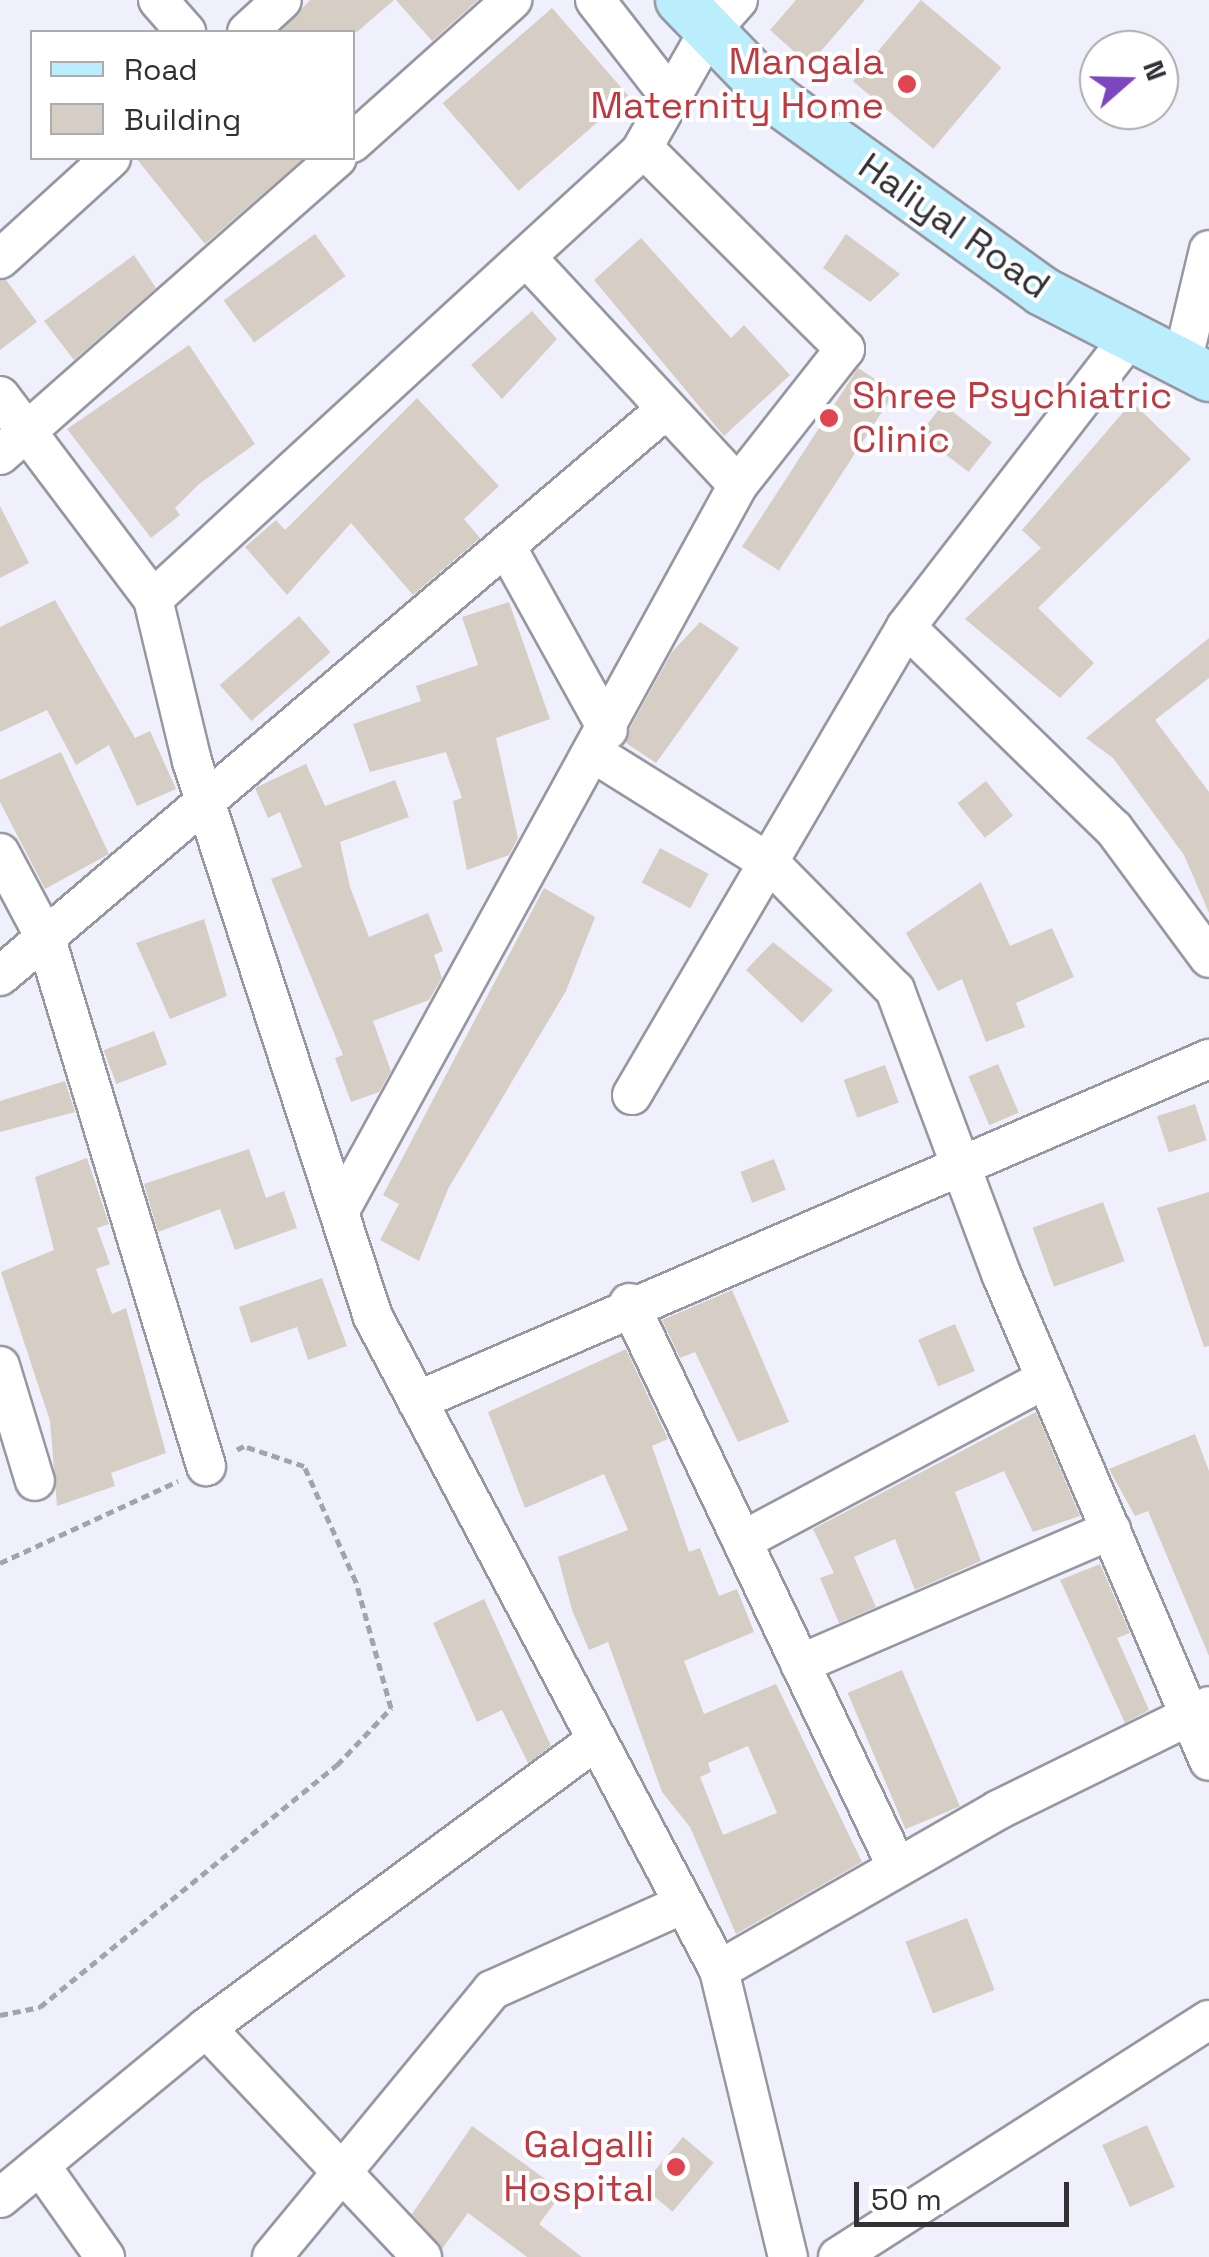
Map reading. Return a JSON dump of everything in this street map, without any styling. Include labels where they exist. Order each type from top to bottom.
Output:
[{"type":"main road","name":"Haliyal Road","points":[[693,18],[778,101],[1042,291],[1196,370]]},
{"type":"street","points":[[158,0],[184,30]]},
{"type":"street","points":[[249,30],[282,0]]},
{"type":"street","points":[[355,140],[512,0]]},
{"type":"street","points":[[595,0],[671,98]]},
{"type":"street","points":[[154,599],[642,148],[671,98],[693,18],[738,0]]},
{"type":"street","points":[[339,1212],[601,742],[738,485],[846,348],[642,148]]},
{"type":"street","points":[[0,259],[109,160]]},
{"type":"street","points":[[14,444],[334,160]]},
{"type":"street","points":[[1196,370],[1209,250]]},
{"type":"street","points":[[526,257],[663,412],[738,485]]},
{"type":"street","points":[[632,1096],[906,627],[1130,336]]},
{"type":"street","points":[[0,396],[14,444],[154,599],[207,808],[373,1317],[678,1906],[718,1970],[788,2257]]},
{"type":"street","points":[[0,976],[207,808],[663,412]]},
{"type":"street","points":[[507,548],[601,742],[771,864],[895,990],[1046,1379],[1111,1530],[1200,1711],[1209,1760]]},
{"type":"street","points":[[906,627],[1114,830],[1209,958]]},
{"type":"street","points":[[0,853],[46,939],[206,1466]]},
{"type":"street","points":[[417,1401],[629,1303],[1209,1059]]},
{"type":"street","points":[[629,1303],[896,1865]]},
{"type":"street","points":[[0,1366],[35,1481]]},
{"type":"street","points":[[742,1541],[1046,1379]]},
{"type":"street","points":[[800,1664],[1111,1530]]},
{"type":"street","points":[[718,1970],[896,1865],[1200,1711]]},
{"type":"street","points":[[0,2198],[206,2028],[594,1742]]},
{"type":"street","points":[[272,2257],[492,1990],[678,1906]]},
{"type":"street","points":[[838,2257],[1209,2020]]},
{"type":"street","points":[[206,2028],[422,2257]]},
{"type":"street","points":[[40,2165],[105,2257]]},
{"type":"path","points":[[0,1563],[244,1446],[304,1466],[356,1582],[391,1708],[337,1766],[40,2007],[0,2015]]},
{"type":"building","points":[[310,0],[394,0],[357,32],[282,30]]},
{"type":"building","points":[[396,0],[478,0],[432,41]]},
{"type":"building","points":[[796,0],[865,0],[809,65],[770,30]]},
{"type":"building","points":[[921,0],[1001,67],[933,149],[853,81]]},
{"type":"building","points":[[552,8],[628,96],[519,191],[443,103]]},
{"type":"building","points":[[138,160],[302,160],[205,244]]},
{"type":"building","points":[[315,234],[346,276],[254,342],[224,300]]},
{"type":"building","points":[[846,234],[900,274],[870,302],[823,268]]},
{"type":"building","points":[[641,238],[731,338],[744,325],[790,375],[724,436],[594,280]]},
{"type":"building","points":[[134,255],[156,288],[74,360],[44,321]]},
{"type":"building","points":[[6,280],[37,322],[0,350],[0,281]]},
{"type":"building","points":[[532,311],[557,339],[502,399],[471,365]]},
{"type":"building","points":[[189,345],[255,444],[199,484],[175,508],[180,515],[151,538],[67,429]]},
{"type":"building","points":[[858,368],[895,392],[779,571],[742,547]]},
{"type":"building","points":[[417,398],[499,486],[464,519],[480,538],[413,595],[351,523],[287,595],[245,547],[276,520],[285,530]]},
{"type":"building","points":[[1132,402],[1191,459],[1038,608],[1094,663],[1060,698],[965,619],[1041,548],[1022,530]]},
{"type":"building","points":[[943,404],[992,442],[968,472],[920,434]]},
{"type":"building","points":[[0,506],[29,563],[0,578]]},
{"type":"building","points":[[55,600],[135,738],[150,731],[176,789],[137,806],[109,745],[76,765],[47,710],[0,732],[0,627]]},
{"type":"building","points":[[509,602],[550,719],[496,738],[518,838],[509,855],[467,870],[453,801],[462,798],[446,752],[370,772],[353,724],[421,701],[416,686],[478,665],[462,617]]},
{"type":"building","points":[[299,616],[330,652],[251,721],[220,685]]},
{"type":"building","points":[[700,622],[739,648],[656,763],[626,743],[630,728],[672,652]]},
{"type":"building","points":[[1209,638],[1209,678],[1155,720],[1209,792],[1209,913],[1184,855],[1113,758],[1086,738]]},
{"type":"building","points":[[61,752],[109,854],[45,889],[0,802],[0,780]]},
{"type":"building","points":[[306,764],[325,806],[395,780],[409,817],[340,842],[350,887],[369,937],[428,913],[443,951],[434,955],[442,978],[429,1000],[373,1021],[391,1071],[379,1092],[351,1102],[335,1058],[343,1055],[271,879],[302,867],[280,812],[268,818],[255,788]]},
{"type":"building","points":[[986,781],[1013,816],[985,838],[958,803]]},
{"type":"building","points":[[660,848],[709,874],[690,908],[642,882]]},
{"type":"building","points":[[981,882],[1010,946],[1052,928],[1074,977],[1016,1003],[1025,1027],[986,1042],[962,979],[938,991],[906,933]]},
{"type":"building","points":[[544,888],[595,917],[566,991],[448,1189],[419,1261],[380,1240],[399,1204],[383,1195]]},
{"type":"building","points":[[204,919],[227,996],[170,1019],[136,943]]},
{"type":"building","points":[[773,942],[833,990],[802,1023],[746,970]]},
{"type":"building","points":[[154,1031],[167,1065],[116,1084],[104,1050]]},
{"type":"building","points":[[998,1064],[1019,1113],[989,1125],[969,1077]]},
{"type":"building","points":[[885,1065],[899,1103],[857,1118],[844,1080]]},
{"type":"building","points":[[65,1081],[75,1112],[0,1132],[0,1101]]},
{"type":"building","points":[[1195,1104],[1207,1140],[1169,1153],[1157,1116]]},
{"type":"building","points":[[249,1149],[266,1198],[284,1191],[297,1228],[235,1250],[220,1209],[158,1232],[144,1184]]},
{"type":"building","points":[[87,1158],[109,1224],[97,1228],[110,1264],[96,1269],[112,1314],[126,1308],[166,1453],[111,1473],[115,1486],[57,1506],[50,1421],[1,1272],[54,1250],[35,1177]]},
{"type":"building","points":[[774,1159],[786,1190],[752,1203],[740,1172]]},
{"type":"building","points":[[1209,1192],[1209,1346],[1204,1347],[1157,1208]]},
{"type":"building","points":[[1103,1202],[1125,1261],[1054,1287],[1033,1228]]},
{"type":"building","points":[[322,1278],[347,1346],[308,1360],[297,1327],[251,1343],[239,1307]]},
{"type":"building","points":[[732,1290],[789,1422],[738,1442],[695,1352],[680,1358],[662,1320]]},
{"type":"building","points":[[955,1324],[975,1371],[938,1387],[918,1340]]},
{"type":"building","points":[[626,1349],[668,1439],[652,1446],[689,1552],[700,1548],[719,1596],[737,1589],[754,1632],[684,1661],[704,1714],[776,1684],[862,1862],[736,1934],[690,1827],[662,1792],[608,1642],[589,1650],[572,1610],[558,1557],[628,1530],[604,1474],[525,1508],[488,1412]],"holes":[[[748,1746],[777,1813],[723,1835],[700,1777],[711,1772],[708,1763]]]},
{"type":"building","points":[[1036,1412],[1080,1516],[1033,1532],[1004,1471],[955,1492],[981,1561],[915,1590],[895,1539],[854,1557],[876,1607],[839,1623],[820,1578],[834,1573],[813,1529]]},
{"type":"building","points":[[1195,1434],[1209,1471],[1209,1656],[1148,1511],[1135,1516],[1109,1469]]},
{"type":"building","points":[[1100,1564],[1130,1633],[1117,1638],[1149,1710],[1125,1723],[1060,1580]]},
{"type":"building","points":[[484,1599],[551,1746],[528,1763],[502,1710],[477,1722],[433,1623]]},
{"type":"building","points":[[902,1670],[960,1806],[906,1829],[848,1693]]},
{"type":"building","points":[[967,1918],[995,1990],[933,2014],[905,1942]]},
{"type":"building","points":[[1147,2125],[1175,2187],[1130,2207],[1102,2145]]},
{"type":"building","points":[[472,2126],[563,2192],[539,2224],[582,2257],[527,2257],[468,2213],[442,2249],[412,2214]]},
{"type":"building","points":[[683,2137],[714,2163],[673,2212],[642,2186]]},
{"type":"place","name":"Mangala Maternity Home","points":[[907,84]]},
{"type":"place","name":"Shree Psychiatric Clinic","points":[[829,418]]},
{"type":"place","name":"Galgalli Hospital","points":[[676,2167]]}]
